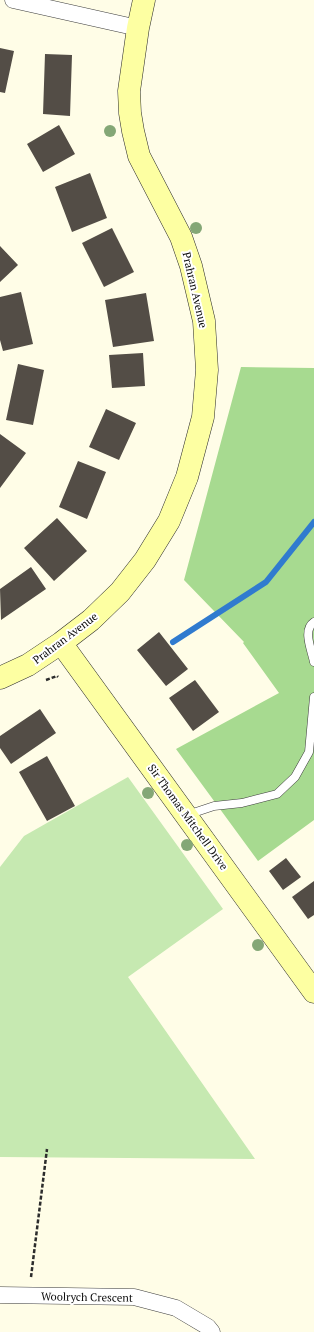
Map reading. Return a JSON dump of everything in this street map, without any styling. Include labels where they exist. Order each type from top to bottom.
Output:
[{"type":"street","points":[[13,0],[138,28]]},
{"type":"street","name":"Prahran Avenue","points":[[0,678],[28,665],[61,643],[91,620],[120,592],[145,560],[169,521],[187,477],[203,418],[207,370],[204,321],[193,274],[181,236],[140,156],[132,131],[129,91],[138,28],[144,0]]},
{"type":"street","name":"Sir Thomas Mitchell Drive","points":[[61,643],[313,990]]},
{"type":"street","name":"Woolrych Crescent","points":[[0,1295],[134,1297],[176,1308],[208,1327],[212,1332]]},
{"type":"lane","points":[[314,622],[310,624],[307,632],[314,662]]},
{"type":"lane","points":[[186,815],[214,806],[242,803],[277,794],[295,777],[309,752],[314,697]]},
{"type":"path","points":[[28,1296],[47,1149]]},
{"type":"green space","points":[[241,367],[314,368],[314,820],[258,861],[176,749],[279,693],[243,643],[244,642],[184,580]]},
{"type":"green space","points":[[128,777],[223,909],[128,977],[255,1159],[0,1157],[0,867],[24,836]]},
{"type":"building","points":[[0,48],[14,51],[5,93],[0,92]]},
{"type":"building","points":[[45,54],[72,55],[70,116],[43,114]]},
{"type":"building","points":[[59,125],[75,154],[43,172],[27,144]]},
{"type":"building","points":[[90,173],[107,218],[72,232],[55,187]]},
{"type":"building","points":[[112,228],[134,272],[104,287],[82,243]]},
{"type":"building","points":[[0,246],[18,265],[0,282]]},
{"type":"building","points":[[21,292],[33,344],[3,351],[0,340],[0,297]]},
{"type":"building","points":[[146,293],[154,341],[113,347],[105,300]]},
{"type":"building","points":[[143,353],[145,386],[112,388],[109,355]]},
{"type":"building","points":[[18,364],[44,370],[33,425],[6,420]]},
{"type":"building","points":[[106,409],[136,423],[119,460],[89,447]]},
{"type":"building","points":[[0,434],[26,453],[0,488]]},
{"type":"building","points":[[78,461],[106,472],[87,519],[59,507]]},
{"type":"building","points":[[57,518],[87,551],[54,581],[24,548]]},
{"type":"building","points":[[31,567],[46,589],[1,620],[0,589]]},
{"type":"building","points":[[159,632],[188,669],[166,686],[137,650]]},
{"type":"building","points":[[195,680],[219,712],[193,731],[169,698]]},
{"type":"building","points":[[40,709],[56,733],[11,764],[0,748],[0,736]]},
{"type":"building","points":[[47,756],[75,806],[47,821],[19,772]]},
{"type":"building","points":[[286,858],[301,877],[283,890],[269,871]]},
{"type":"building","points":[[314,881],[314,915],[308,919],[292,897]]},
{"type":"waterway","points":[[173,642],[266,582],[314,522]]}]
